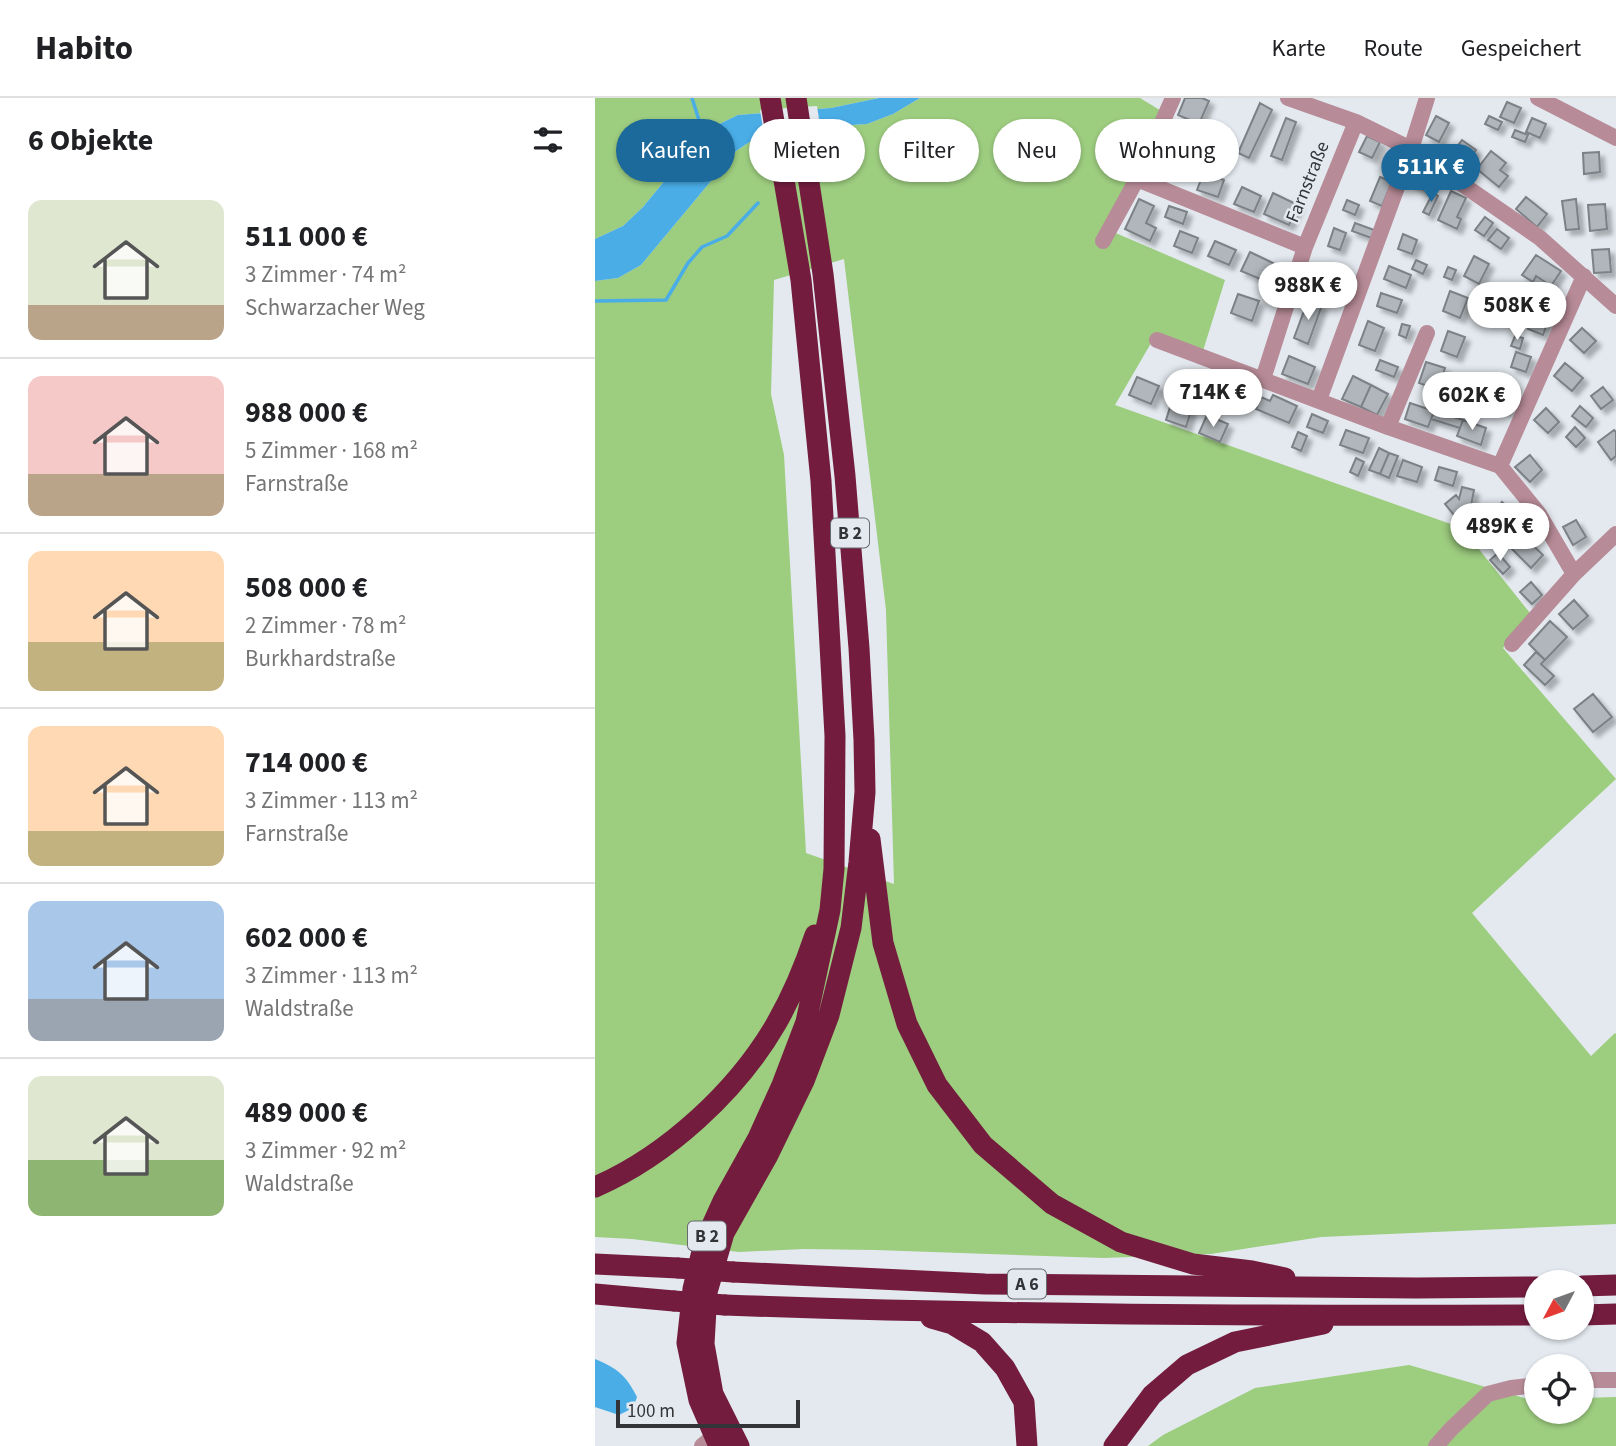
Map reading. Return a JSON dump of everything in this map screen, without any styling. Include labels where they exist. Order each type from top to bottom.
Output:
[{"type":"highway","name":"B 2","points":[[706,1397],[687,1343],[692,1289],[704,1243],[723,1201],[758,1138],[782,1086],[806,1023],[830,910],[834,869],[835,736],[821,481],[801,280],[770,98]]},
{"type":"highway","name":"B 2","points":[[706,1397],[708,1292],[724,1233],[768,1155],[804,1081],[829,1015],[851,928],[865,792],[855,595],[845,476],[823,274],[796,98]]},
{"type":"highway","points":[[865,792],[883,943],[907,1024],[937,1085],[983,1146],[1052,1204],[1121,1242],[1193,1264],[1252,1270],[1322,1287]]},
{"type":"highway","points":[[595,1187],[652,1155],[686,1129],[747,1067],[776,1024],[810,951],[834,869]]},
{"type":"highway","name":"A 6","points":[[595,1264],[985,1284],[1524,1287]]},
{"type":"highway","points":[[1594,1286],[1616,1285]]},
{"type":"highway","name":"A 6","points":[[595,1294],[725,1305],[870,1310],[1524,1315]]},
{"type":"highway","points":[[870,1310],[931,1317],[952,1324],[982,1342],[1005,1368],[1024,1402],[1027,1446]]},
{"type":"highway","points":[[1594,1315],[1616,1314]]},
{"type":"highway","points":[[1114,1446],[1152,1395],[1187,1365],[1235,1342],[1319,1325],[1352,1315]]},
{"type":"highway","points":[[706,1397],[712,1443]]},
{"type":"highway","points":[[706,1397],[739,1446]]},
{"type":"street","points":[[1164,119],[1173,98]]},
{"type":"street","points":[[1288,98],[1356,122],[1411,149],[1541,238],[1616,306]]},
{"type":"street","points":[[1319,400],[1411,149],[1427,98]]},
{"type":"street","points":[[1538,98],[1616,138]]},
{"type":"street","name":"Farnstraße","points":[[1263,379],[1305,247],[1356,122]]},
{"type":"street","points":[[1103,241],[1135,182]]},
{"type":"street","points":[[1144,182],[1305,247]]},
{"type":"street","points":[[1500,466],[1584,276]]},
{"type":"street","points":[[1388,427],[1427,333]]},
{"type":"street","points":[[1157,340],[1500,466],[1539,514],[1574,574]]},
{"type":"street","points":[[1512,644],[1574,574],[1616,534]]},
{"type":"street","points":[[1594,1380],[1616,1380]]},
{"type":"street","points":[[1436,1446],[1488,1394],[1524,1386]]},
{"type":"green space","points":[[595,98],[879,98],[831,108],[738,115],[730,119],[616,119],[616,182],[664,182],[623,226],[595,239]]},
{"type":"green space","points":[[920,98],[1140,98],[1163,112],[1159,119],[1095,119],[1095,182],[1127,182],[1104,228],[1225,280],[1202,354],[1154,338],[1115,405],[1462,528],[1530,613],[1503,648],[1616,779],[1472,913],[1591,1056],[1616,1034],[1616,1224],[1321,1237],[1211,1254],[1104,1258],[875,1250],[739,1252],[595,1237],[595,281],[618,278],[641,265],[710,182],[735,182],[735,152],[749,142],[749,182],[865,182],[865,124],[879,119],[879,182],[979,182],[979,119],[880,119]],"holes":[[[844,259],[886,610],[894,884],[806,853],[784,455],[771,394],[774,280]]]},
{"type":"green space","points":[[1409,1365],[1524,1398],[1524,1424],[1594,1424],[1594,1398],[1616,1397],[1616,1446],[1148,1446],[1163,1435],[1255,1388]]},
{"type":"water","points":[[879,98],[920,98],[893,114],[867,124],[865,119],[749,119],[749,142],[735,152],[735,119],[730,119],[738,115],[831,108]]},
{"type":"water","points":[[664,182],[710,182],[641,265],[618,278],[595,281],[595,239],[623,226]]},
{"type":"water","points":[[595,1359],[615,1370],[629,1383],[637,1397],[633,1408],[619,1415],[595,1407]]},
{"type":"pier","points":[[817,106],[819,119],[762,119],[760,110]]},
{"type":"building","points":[[1185,98],[1202,98],[1209,101],[1201,119],[1187,119],[1178,115]]},
{"type":"building","points":[[1507,102],[1521,108],[1514,123],[1500,117]]},
{"type":"building","points":[[1260,103],[1272,110],[1249,158],[1239,153]]},
{"type":"building","points":[[1436,116],[1449,123],[1439,142],[1426,135]]},
{"type":"building","points":[[1489,116],[1502,122],[1498,130],[1485,124]]},
{"type":"building","points":[[1286,118],[1296,122],[1282,160],[1271,156]]},
{"type":"building","points":[[1532,118],[1546,124],[1540,138],[1526,132]]},
{"type":"building","points":[[1515,130],[1528,135],[1525,142],[1512,137]]},
{"type":"building","points":[[1367,136],[1380,142],[1372,158],[1359,152]]},
{"type":"building","points":[[1462,140],[1476,150],[1467,163],[1452,153]]},
{"type":"building","points":[[1491,151],[1506,163],[1500,170],[1508,176],[1499,187],[1477,169]]},
{"type":"building","points":[[1599,152],[1600,172],[1584,174],[1583,153]]},
{"type":"building","points":[[1416,169],[1430,177],[1424,190],[1409,183]]},
{"type":"building","points":[[1380,177],[1392,182],[1382,206],[1370,201]]},
{"type":"building","points":[[1200,182],[1223,182],[1218,197],[1197,190]]},
{"type":"building","points":[[1242,187],[1261,196],[1254,212],[1234,204]]},
{"type":"building","points":[[1451,191],[1466,198],[1457,217],[1461,219],[1457,229],[1438,220]]},
{"type":"building","points":[[1273,193],[1298,205],[1289,225],[1264,214]]},
{"type":"building","points":[[1433,193],[1438,196],[1429,215],[1423,212]]},
{"type":"building","points":[[1526,197],[1547,214],[1537,227],[1516,209]]},
{"type":"building","points":[[1139,199],[1154,206],[1146,223],[1156,228],[1150,241],[1125,229]]},
{"type":"building","points":[[1576,199],[1579,229],[1566,230],[1562,201]]},
{"type":"building","points":[[1347,200],[1359,205],[1355,215],[1343,210]]},
{"type":"building","points":[[1605,204],[1607,229],[1590,231],[1588,205]]},
{"type":"building","points":[[1169,206],[1187,212],[1183,224],[1165,217]]},
{"type":"building","points":[[1485,217],[1493,223],[1484,236],[1475,230]]},
{"type":"building","points":[[1355,223],[1377,231],[1374,239],[1352,231]]},
{"type":"building","points":[[1334,228],[1346,233],[1340,250],[1328,246]]},
{"type":"building","points":[[1497,229],[1509,238],[1501,249],[1488,240]]},
{"type":"building","points":[[1180,231],[1198,238],[1192,253],[1174,246]]},
{"type":"building","points":[[1403,234],[1417,240],[1412,254],[1398,249]]},
{"type":"building","points":[[1215,241],[1236,250],[1229,265],[1208,256]]},
{"type":"building","points":[[1609,249],[1611,272],[1594,273],[1592,250]]},
{"type":"building","points":[[1250,252],[1273,263],[1265,281],[1241,271]]},
{"type":"building","points":[[1536,255],[1561,271],[1551,286],[1536,276],[1533,282],[1522,275]]},
{"type":"building","points":[[1474,256],[1489,264],[1479,284],[1464,276]]},
{"type":"building","points":[[1416,260],[1427,265],[1423,274],[1412,269]]},
{"type":"building","points":[[1389,266],[1411,275],[1406,288],[1384,279]]},
{"type":"building","points":[[1448,267],[1456,270],[1452,280],[1444,277]]},
{"type":"building","points":[[1316,272],[1329,277],[1322,295],[1309,290]]},
{"type":"building","points":[[1341,274],[1355,280],[1347,298],[1334,293]]},
{"type":"building","points":[[1450,291],[1468,298],[1460,318],[1443,311]]},
{"type":"building","points":[[1381,293],[1402,300],[1397,313],[1377,306]]},
{"type":"building","points":[[1238,294],[1259,301],[1252,321],[1231,313]]},
{"type":"building","points":[[1308,300],[1322,305],[1308,344],[1294,338]]},
{"type":"building","points":[[1537,304],[1552,310],[1543,335],[1528,329]]},
{"type":"building","points":[[1368,321],[1384,328],[1375,351],[1359,345]]},
{"type":"building","points":[[1402,324],[1410,326],[1406,338],[1399,335]]},
{"type":"building","points":[[1582,328],[1596,341],[1584,353],[1570,340]]},
{"type":"building","points":[[1448,331],[1465,337],[1457,357],[1441,351]]},
{"type":"building","points":[[1515,336],[1523,338],[1520,349],[1511,346]]},
{"type":"building","points":[[1516,352],[1531,357],[1526,372],[1511,367]]},
{"type":"building","points":[[1289,356],[1315,367],[1308,384],[1282,374]]},
{"type":"building","points":[[1380,360],[1398,367],[1394,377],[1376,370]]},
{"type":"building","points":[[1426,362],[1445,368],[1438,390],[1419,383]]},
{"type":"building","points":[[1565,363],[1583,378],[1572,391],[1554,376]]},
{"type":"building","points":[[1353,376],[1371,385],[1361,407],[1342,399]]},
{"type":"building","points":[[1137,377],[1159,386],[1151,404],[1129,395]]},
{"type":"building","points":[[1502,380],[1516,386],[1507,411],[1493,406],[1495,401],[1485,397],[1490,384],[1500,388]]},
{"type":"building","points":[[1371,385],[1388,394],[1377,415],[1361,407]]},
{"type":"building","points":[[1603,387],[1613,400],[1601,409],[1591,396]]},
{"type":"building","points":[[1273,395],[1297,406],[1289,423],[1256,409],[1261,397],[1270,401]]},
{"type":"building","points":[[1172,401],[1192,408],[1186,427],[1166,420]]},
{"type":"building","points":[[1410,403],[1434,411],[1428,427],[1405,419]]},
{"type":"building","points":[[1580,406],[1593,418],[1586,427],[1572,416]]},
{"type":"building","points":[[1546,408],[1559,422],[1548,433],[1534,420]]},
{"type":"building","points":[[1434,411],[1463,420],[1460,428],[1431,419]]},
{"type":"building","points":[[1312,414],[1328,421],[1323,433],[1307,427]]},
{"type":"building","points":[[1207,415],[1228,424],[1220,442],[1199,433]]},
{"type":"building","points":[[1463,420],[1486,428],[1481,445],[1457,436]]},
{"type":"building","points":[[1575,427],[1585,438],[1576,447],[1566,437]]},
{"type":"building","points":[[1346,430],[1369,438],[1363,453],[1340,445]]},
{"type":"building","points":[[1614,430],[1616,456],[1611,460],[1598,442]]},
{"type":"building","points":[[1298,432],[1307,436],[1301,451],[1292,447]]},
{"type":"building","points":[[1379,448],[1389,453],[1380,474],[1369,470]]},
{"type":"building","points":[[1389,453],[1398,456],[1389,478],[1380,474]]},
{"type":"building","points":[[1530,455],[1542,470],[1530,482],[1515,467]]},
{"type":"building","points":[[1356,458],[1364,462],[1358,476],[1350,472]]},
{"type":"building","points":[[1403,460],[1422,467],[1417,482],[1397,476]]},
{"type":"building","points":[[1439,467],[1457,472],[1453,486],[1435,480]]},
{"type":"building","points":[[1462,487],[1474,490],[1470,511],[1458,520],[1445,504],[1456,495],[1459,499]]},
{"type":"building","points":[[1502,502],[1514,512],[1499,529],[1481,515],[1489,505],[1496,510]]},
{"type":"building","points":[[1576,520],[1586,537],[1573,545],[1563,527]]},
{"type":"building","points":[[1523,536],[1543,555],[1531,568],[1511,548]]},
{"type":"building","points":[[1498,553],[1510,567],[1503,574],[1490,560]]},
{"type":"building","points":[[1531,582],[1542,595],[1532,604],[1520,592]]},
{"type":"building","points":[[1574,600],[1588,616],[1573,629],[1559,614]]},
{"type":"building","points":[[1550,621],[1567,637],[1545,660],[1529,644]]},
{"type":"building","points":[[1536,652],[1545,660],[1541,664],[1554,676],[1545,685],[1524,665]]},
{"type":"building","points":[[1593,694],[1612,717],[1593,732],[1574,709]]},
{"type":"waterway","points":[[692,98],[699,119]]},
{"type":"waterway","points":[[595,301],[666,300],[688,263],[702,247],[727,236],[758,203]]}]
